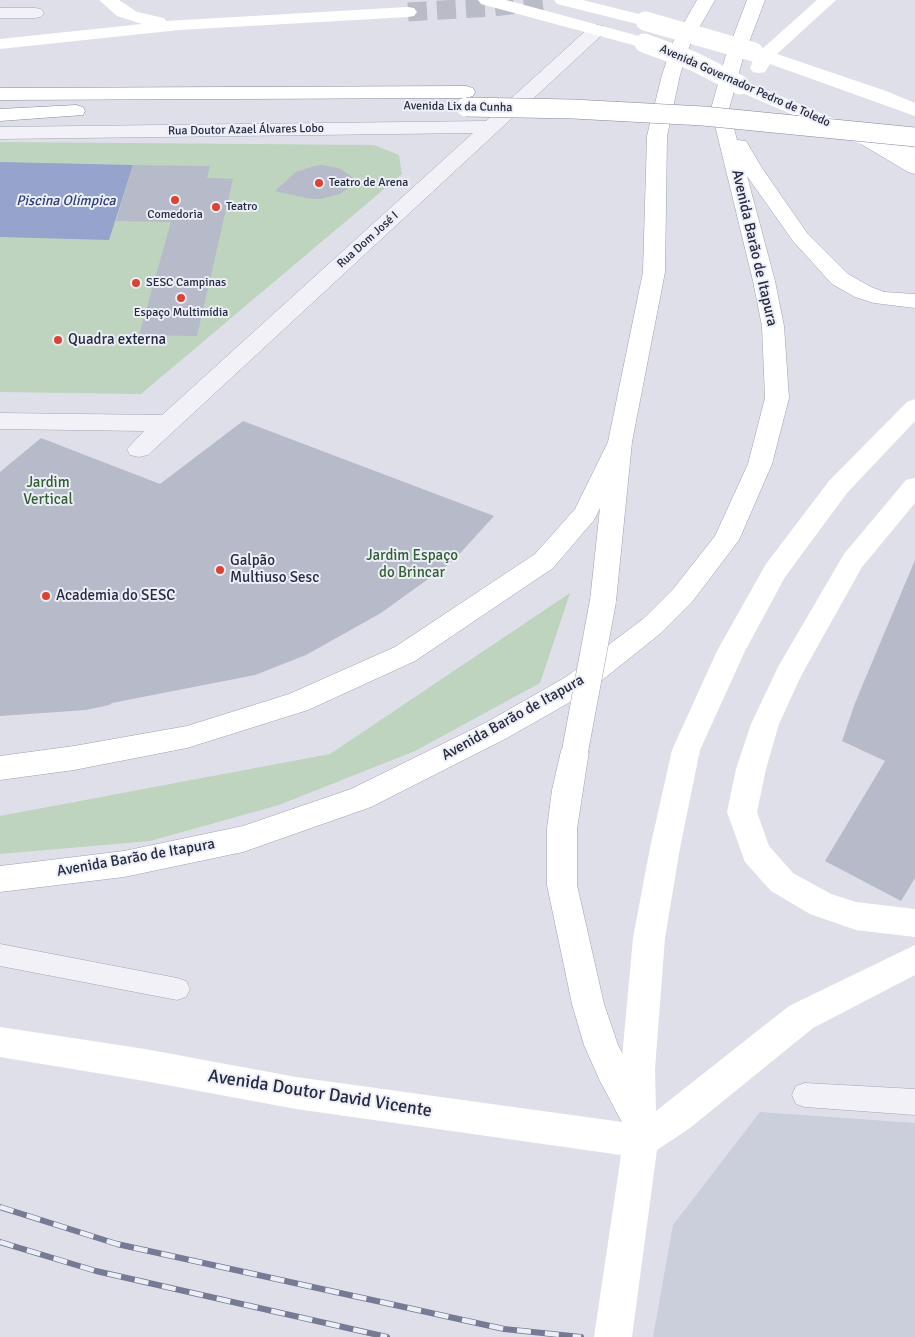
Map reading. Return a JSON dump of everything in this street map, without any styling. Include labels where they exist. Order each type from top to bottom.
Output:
[{"type":"main road","name":"Avenida Governador Pedro de Toledo","points":[[488,0],[644,43],[693,61],[747,88],[868,140],[915,154]]},
{"type":"main road","name":"Avenida Governador Pedro de Toledo","points":[[563,0],[760,53],[879,95],[915,110]]},
{"type":"main road","points":[[639,1129],[612,1070],[588,1004],[562,885],[562,829],[567,790],[576,751],[603,601],[620,442],[654,272],[657,136],[671,75],[682,42],[706,0]]},
{"type":"main road","name":"Avenida Barão de Itapura","points":[[0,879],[124,864],[243,839],[361,798],[497,730],[576,685],[652,626],[683,595],[726,540],[760,464],[777,398],[772,326],[764,281],[720,109],[734,58],[756,0]]},
{"type":"main road","points":[[747,88],[758,69],[760,53],[827,0]]},
{"type":"main road","points":[[85,34],[98,6],[145,20],[179,25]]},
{"type":"main road","points":[[0,44],[179,25],[408,12]]},
{"type":"main road","name":"Avenida Lix da Cunha","points":[[0,94],[466,99],[573,109],[703,116],[815,126],[915,138]]},
{"type":"main road","name":"Avenida Lix da Cunha","points":[[0,108],[162,107],[586,95],[711,101],[915,120]]},
{"type":"main road","points":[[0,115],[162,107]]},
{"type":"main road","points":[[720,109],[752,169],[800,237],[816,256],[840,279],[862,292],[892,300],[915,301]]},
{"type":"main road","points":[[868,140],[915,168]]},
{"type":"main road","points":[[613,1337],[624,1270],[639,1129],[638,1069],[649,938],[665,848],[686,750],[731,651],[775,571],[838,487],[915,407]]},
{"type":"main road","points":[[0,768],[74,758],[187,737],[298,702],[405,654],[544,561],[585,514],[620,442]]},
{"type":"main road","points":[[915,486],[853,561],[788,674],[765,724],[750,769],[742,812],[756,853],[782,882],[821,904],[856,916],[915,923]]},
{"type":"main road","points":[[639,1129],[678,1116],[801,1017],[915,958]]},
{"type":"main road","name":"Avenida Doutor David Vicente","points":[[0,1042],[145,1065],[296,1093],[639,1129]]},
{"type":"street","points":[[0,13],[35,13]]},
{"type":"street","name":"Rua Dom José I","points":[[139,449],[597,30]]},
{"type":"street","name":"Rua Doutor Azael Álvares Lobo","points":[[0,133],[492,127]]},
{"type":"street","points":[[0,422],[167,423]]},
{"type":"lane","points":[[0,955],[177,989]]},
{"type":"lane","points":[[805,1095],[915,1102]]},
{"type":"shaded area","points":[[760,1112],[915,1123],[915,1337],[653,1337],[673,1225]]},
{"type":"green space","name":"SESC Campinas","points":[[0,142],[374,145],[399,155],[402,174],[141,394],[0,392]]},
{"type":"green space","points":[[570,593],[540,683],[415,751],[279,805],[150,841],[0,854],[0,816],[330,754]]},
{"type":"water","name":"Piscina Olímpica","points":[[0,162],[133,165],[109,240],[0,237]]},
{"type":"building","points":[[133,165],[210,166],[207,178],[233,179],[197,336],[139,335],[171,222],[116,221]]},
{"type":"building","name":"Teatro de Arena","points":[[323,165],[341,169],[358,181],[340,194],[321,199],[311,199],[275,191],[296,172]]},
{"type":"building","name":"Galpão Multiuso Sesc","points":[[243,421],[494,516],[453,561],[381,613],[306,655],[255,675],[112,703],[86,710],[0,716],[0,472],[41,438],[160,484]]},
{"type":"building","points":[[915,560],[915,878],[901,901],[825,861],[885,761],[842,741],[855,703]]},
{"type":"tunnel","points":[[408,12],[493,7],[551,0]]},
{"type":"railway","points":[[0,1207],[117,1244],[504,1329],[581,1337]]},
{"type":"railway","points":[[0,1242],[96,1271],[387,1337]]},
{"type":"place","name":"Teatro de Arena","points":[[319,183]]},
{"type":"place","name":"Comedoria","points":[[175,200]]},
{"type":"place","name":"Teatro","points":[[216,207]]},
{"type":"place","name":"SESC Campinas","points":[[136,283]]},
{"type":"place","name":"Espaço Multimídia","points":[[181,298]]},
{"type":"place","name":"Quadra externa","points":[[58,340]]},
{"type":"place","name":"Galpão Multiuso Sesc","points":[[220,570]]},
{"type":"place","name":"Academia do SESC","points":[[46,596]]},
{"type":"park label","name":"Jardim Vertical","points":[[48,492]]},
{"type":"park label","name":"Jardim Espaço do Brincar","points":[[412,564]]}]
